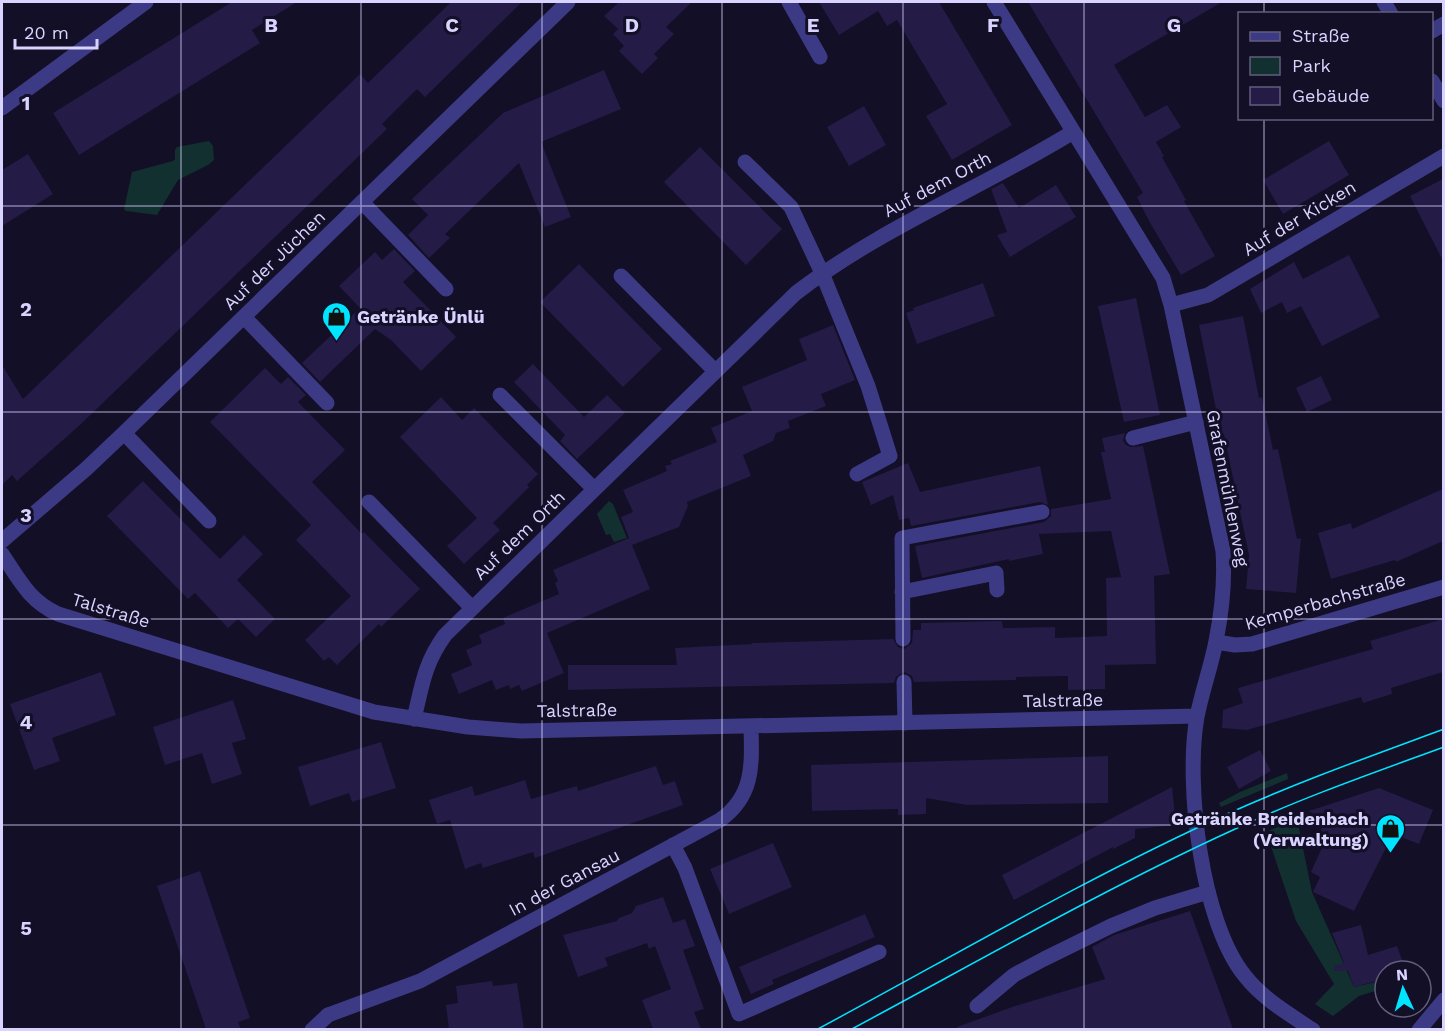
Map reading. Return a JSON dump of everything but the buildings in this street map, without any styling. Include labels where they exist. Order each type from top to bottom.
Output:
[{"type":"street","points":[[2,108],[146,2]]},
{"type":"street","name":"Auf der Jüchen","points":[[2,541],[124,433],[568,2]]},
{"type":"street","points":[[789,2],[820,57]]},
{"type":"street","name":"Grafenmühlenweg","points":[[994,2],[1163,278],[1171,305],[1224,551],[1225,578],[1216,642],[1197,716],[1193,748],[1197,829],[1208,892],[1229,949],[1245,976],[1266,998],[1308,1028]]},
{"type":"street","points":[[1433,84],[1443,101]]},
{"type":"street","name":"Auf dem Orth","points":[[414,719],[425,669],[445,635],[796,293],[822,273],[927,210],[1073,132]]},
{"type":"street","name":"Auf der Kicken","points":[[1171,305],[1208,295],[1443,156]]},
{"type":"street","points":[[746,162],[791,207],[822,273],[868,386],[890,456],[856,474]]},
{"type":"street","points":[[362,202],[446,289]]},
{"type":"street","points":[[621,276],[715,371]]},
{"type":"street","points":[[244,317],[327,403]]},
{"type":"street","name":"Auf dem Orth","points":[[500,395],[594,489]]},
{"type":"street","points":[[1132,438],[1196,422]]},
{"type":"street","points":[[124,433],[209,521]]},
{"type":"street","name":"Auf dem Orth","points":[[369,502],[472,608]]},
{"type":"street","points":[[903,639],[902,538],[1042,512]]},
{"type":"street","name":"Talstraße","points":[[2,554],[30,596],[42,606],[58,614],[374,712],[468,727],[521,731],[1197,716]]},
{"type":"street","points":[[902,592],[996,573],[997,590]]},
{"type":"street","name":"Kemperbachstraße","points":[[1216,642],[1235,645],[1252,644],[1443,587]]},
{"type":"street","points":[[904,682],[905,723]]},
{"type":"street","name":"In der Gansau","points":[[312,1029],[328,1015],[420,981],[720,820],[733,811],[742,799],[749,780],[752,760],[752,727]]},
{"type":"street","points":[[673,845],[685,868],[740,1014],[879,951]]},
{"type":"street","points":[[977,1006],[1014,975],[1044,958],[1155,908],[1208,892]]},
{"type":"street","points":[[1419,1029],[1443,1000]]},
{"type":"green space","points":[[209,141],[213,146],[214,160],[178,180],[157,215],[124,209],[132,172],[173,161],[177,147]]},
{"type":"green space","points":[[609,501],[613,504],[627,538],[614,542],[610,534],[606,535],[597,514]]},
{"type":"green space","points":[[1287,773],[1288,779],[1221,807],[1219,803],[1240,792]]},
{"type":"green space","points":[[1297,819],[1312,892],[1354,987],[1373,983],[1373,992],[1359,996],[1333,1016],[1315,1004],[1334,984],[1296,921],[1266,832]]},
{"type":"tram line","points":[[816,1030],[1071,891],[1174,839],[1281,791],[1444,729]]},
{"type":"tram line","points":[[850,1030],[1040,927],[1184,853],[1285,807],[1444,747]]},
{"type":"place","name":"Getränke Ünlü","points":[[336,342]]},
{"type":"place","name":"Getränke Breidenbach (Verwaltung)","points":[[1390,854]]}]
